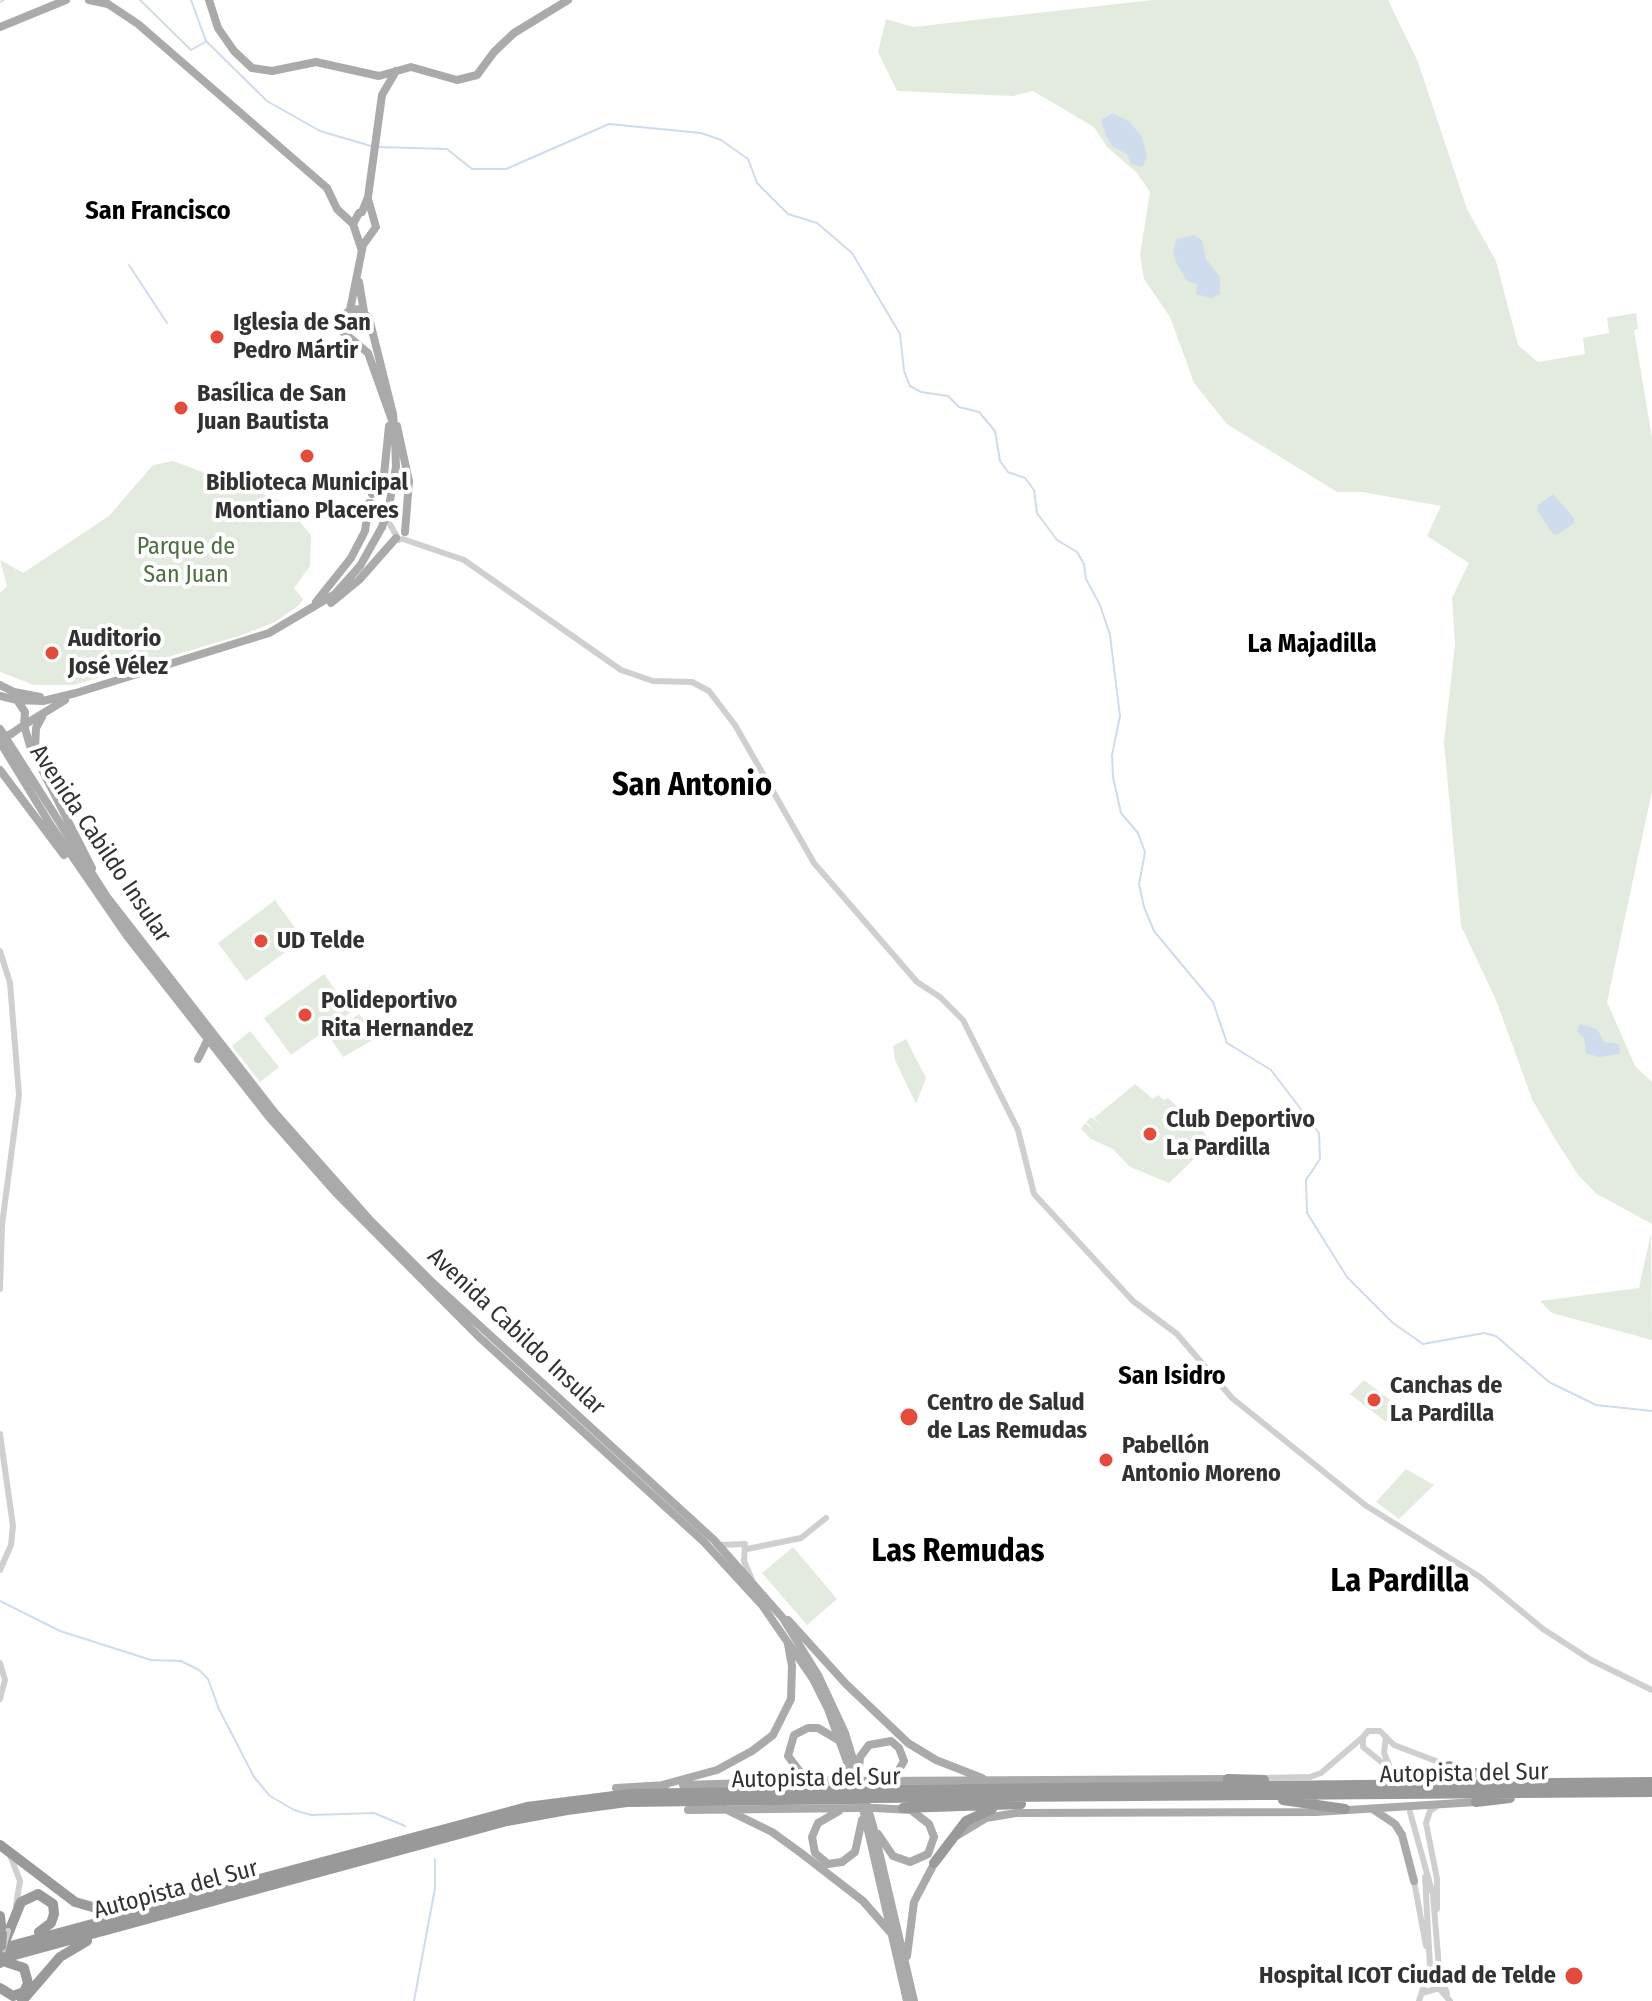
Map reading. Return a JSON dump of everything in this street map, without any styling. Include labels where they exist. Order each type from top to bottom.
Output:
[{"type":"highway","points":[[1449,1766],[1485,1778],[1652,1782]]},
{"type":"highway","points":[[1228,1779],[1366,1785]]},
{"type":"highway","name":"Autopista del Sur","points":[[1,1960],[507,1821],[595,1805],[854,1798],[872,1794],[1652,1782]]},
{"type":"highway","points":[[527,1807],[549,1798],[616,1788]]},
{"type":"highway","points":[[1476,1802],[1652,1792]]},
{"type":"highway","name":"Autopista del Sur","points":[[872,1794],[1157,1797],[1652,1792]]},
{"type":"highway","name":"Autopista del Sur","points":[[4,1940],[213,1891],[527,1807],[630,1794],[854,1798]]},
{"type":"highway","points":[[1257,1796],[1345,1809]]},
{"type":"highway","points":[[903,1808],[1157,1797]]},
{"type":"highway","points":[[934,1863],[956,1831],[980,1813],[1047,1803]]},
{"type":"highway","points":[[406,1848],[449,1844]]},
{"type":"highway","points":[[0,1845],[75,1902],[103,1910],[148,1903]]},
{"type":"highway","points":[[4,1940],[195,1891],[213,1891]]},
{"type":"highway","points":[[4,1940],[21,1902],[38,1894],[53,1904],[54,1914],[51,1923],[39,1932]]},
{"type":"highway","points":[[0,1916],[4,1940]]},
{"type":"highway","points":[[1,1960],[89,1940],[153,1918]]},
{"type":"highway","points":[[22,2001],[60,1957],[89,1940]]},
{"type":"highway","points":[[0,1988],[6,1994],[19,1995],[28,1983],[24,1968],[1,1960]]},
{"type":"main road","points":[[0,27],[66,0]]},
{"type":"main road","points":[[89,0],[108,4],[138,24],[327,188],[337,209],[354,228],[369,235]]},
{"type":"main road","points":[[209,0],[218,28],[234,51],[252,68],[272,71],[316,62],[381,81]]},
{"type":"main road","points":[[381,81],[398,69],[411,67],[457,80],[477,75],[494,52],[514,33],[568,0]]},
{"type":"main road","points":[[354,228],[364,213],[368,197],[382,95],[381,81]]},
{"type":"main road","points":[[337,209],[364,213],[377,223],[361,250],[350,310],[341,318],[340,327],[345,335],[355,339],[368,353],[394,426]]},
{"type":"main road","points":[[354,228],[361,250]]},
{"type":"main road","points":[[0,696],[43,701],[225,649],[294,621],[343,595],[400,535],[408,466],[364,312],[358,269]]},
{"type":"main road","points":[[350,310],[364,312]]},
{"type":"main road","points":[[355,339],[367,334],[370,327]]},
{"type":"main road","points":[[294,621],[326,593],[351,558],[365,531],[371,500],[384,475],[389,432],[387,401]]},
{"type":"main road","points":[[294,621],[344,585],[367,556],[382,527],[396,467],[393,414]]},
{"type":"main road","points":[[364,485],[377,483],[384,475]]},
{"type":"main road","points":[[0,686],[27,696],[65,696]]},
{"type":"main road","points":[[0,686],[16,699],[25,712],[24,725],[36,754],[102,897]]},
{"type":"main road","points":[[0,740],[76,693]]},
{"type":"main road","points":[[36,754],[36,728],[46,710]]},
{"type":"main road","name":"Avenida Cabildo Insular","points":[[0,729],[102,897],[275,1113],[369,1219],[480,1328],[718,1545],[777,1611],[826,1689],[859,1773],[914,2001]]},
{"type":"main road","name":"Avenida Cabildo Insular","points":[[0,740],[102,897],[207,1041],[365,1225],[478,1336],[704,1542],[777,1623],[813,1679],[842,1743],[907,2001]]},
{"type":"main road","points":[[0,770],[102,897]]},
{"type":"main road","points":[[207,1041],[211,1056]]},
{"type":"main road","points":[[198,1059],[207,1041]]},
{"type":"main road","points":[[221,1074],[224,1068],[230,1068]]},
{"type":"main road","points":[[777,1611],[801,1631],[856,1694],[908,1743],[936,1760],[986,1780]]},
{"type":"main road","points":[[662,1785],[717,1770],[752,1751],[773,1735],[788,1707],[792,1688],[788,1645],[777,1623]]},
{"type":"main road","points":[[842,1743],[829,1732],[814,1727],[801,1730],[791,1740],[788,1756],[796,1768],[854,1798]]},
{"type":"main road","points":[[688,1810],[854,1798],[872,1794],[893,1780],[904,1761],[899,1748],[891,1741],[873,1743],[865,1748],[859,1773]]},
{"type":"main road","points":[[893,1780],[1228,1779]]},
{"type":"main road","points":[[616,1788],[822,1781]]},
{"type":"main road","points":[[872,1794],[918,1814],[932,1830],[933,1844],[924,1858],[910,1862],[893,1856],[873,1826]]},
{"type":"main road","points":[[854,1798],[861,1833],[855,1852],[842,1862],[828,1864],[819,1858],[813,1847],[815,1828],[854,1798]]},
{"type":"main road","points":[[907,1973],[909,1920],[934,1863],[960,1833],[976,1822],[1016,1813],[1373,1810],[1476,1802]]},
{"type":"main road","points":[[725,1809],[772,1832],[801,1853],[863,1901],[891,1934]]},
{"type":"main road","points":[[1373,1810],[1395,1824],[1402,1835],[1414,1881]]},
{"type":"street","points":[[371,500],[400,535],[464,560],[621,670],[653,681],[701,685],[721,704],[735,725],[814,863],[917,982],[940,997],[963,1020],[1018,1130],[1034,1194],[1133,1301],[1177,1334],[1225,1392],[1365,1505],[1480,1577],[1543,1629],[1591,1660],[1652,1690]]},
{"type":"street","points":[[0,951],[10,983],[19,1095],[2,1225],[0,1289]]},
{"type":"street","points":[[0,1434],[13,1526],[11,1545],[0,1570]]},
{"type":"street","points":[[718,1545],[736,1544],[734,1552],[745,1552],[801,1538],[826,1518]]},
{"type":"street","points":[[745,1552],[752,1580]]},
{"type":"street","points":[[0,1664],[5,1680],[0,1699]]},
{"type":"street","points":[[1228,1779],[1310,1777],[1330,1767],[1374,1729],[1394,1745],[1449,1766]]},
{"type":"street","points":[[1363,1737],[1365,1750],[1391,1771],[1384,1753],[1386,1737]]},
{"type":"street","points":[[1439,1804],[1430,1811],[1426,1823],[1437,1879],[1439,1968],[1449,1998]]},
{"type":"street","points":[[1410,1812],[1436,1920]]},
{"type":"street","points":[[1418,1838],[1427,1892],[1429,1957],[1429,1976],[1420,1998]]},
{"type":"street","points":[[0,1845],[17,1867],[20,1881],[4,1940]]},
{"type":"street","points":[[0,1852],[12,1864],[17,1887],[1,1960]]},
{"type":"street","points":[[1414,1881],[1429,1957]]},
{"type":"street","points":[[1420,1998],[1433,1987],[1449,1998]]},
{"type":"green space","points":[[1152,0],[1388,0],[1418,62],[1467,209],[1496,261],[1518,345],[1538,362],[1585,354],[1583,338],[1609,333],[1607,318],[1636,313],[1638,329],[1634,330],[1652,438],[1652,791],[1607,1002],[1635,1066],[1652,1082],[1652,1224],[1597,1194],[1579,1176],[1555,1139],[1532,1099],[1496,1000],[1461,926],[1444,742],[1455,645],[1452,598],[1469,563],[1427,536],[1441,506],[1362,492],[1337,492],[1227,424],[1194,383],[1170,317],[1144,279],[1140,255],[1150,192],[1137,173],[1107,147],[1094,127],[1033,91],[1013,96],[897,91],[878,52],[886,19],[913,27]]},
{"type":"green space","name":"Parque de San Juan","points":[[173,461],[292,505],[291,511],[311,535],[310,566],[294,588],[303,599],[299,605],[275,622],[242,635],[74,685],[34,685],[0,672],[0,593],[7,586],[0,560],[23,573],[109,516],[153,465]]},
{"type":"green space","name":"UD Telde","points":[[275,900],[303,939],[246,981],[218,943]]},
{"type":"green space","points":[[324,974],[351,1012],[291,1055],[264,1018]]},
{"type":"green space","points":[[359,1014],[376,1038],[343,1057],[329,1036]]},
{"type":"green space","points":[[250,1031],[279,1067],[260,1082],[232,1046]]},
{"type":"green space","points":[[906,1039],[926,1078],[916,1104],[895,1060],[893,1046]]},
{"type":"green space","name":"Club Deportivo La Pardilla","points":[[1135,1084],[1153,1099],[1158,1095],[1164,1100],[1168,1098],[1180,1109],[1176,1113],[1190,1129],[1199,1125],[1211,1143],[1169,1183],[1130,1167],[1113,1149],[1091,1139],[1081,1129],[1085,1123],[1096,1132],[1086,1122],[1091,1117],[1102,1125],[1094,1118]]},
{"type":"green space","points":[[1651,1233],[1652,1340],[1552,1313],[1540,1301],[1639,1288]]},
{"type":"green space","name":"Canchas de La Pardilla","points":[[1364,1380],[1398,1406],[1386,1422],[1350,1394]]},
{"type":"green space","points":[[1406,1469],[1434,1485],[1399,1519],[1376,1502]]},
{"type":"green space","points":[[793,1547],[837,1599],[807,1625],[762,1573]]},
{"type":"water","points":[[1113,113],[1130,122],[1142,137],[1147,157],[1142,167],[1131,164],[1127,154],[1113,147],[1106,136],[1101,120]]},
{"type":"water","points":[[1194,235],[1202,240],[1206,259],[1220,277],[1220,294],[1211,298],[1196,294],[1197,284],[1187,281],[1173,251],[1177,239]]},
{"type":"water","points":[[1553,494],[1574,518],[1574,523],[1557,535],[1553,534],[1537,510],[1538,505]]},
{"type":"water","points":[[1580,1024],[1597,1029],[1604,1042],[1619,1044],[1620,1054],[1599,1057],[1586,1053],[1584,1039],[1577,1031]]},
{"type":"waterway","points":[[0,2],[4,0]]},
{"type":"waterway","points":[[140,0],[191,50],[205,42]]},
{"type":"waterway","points":[[191,0],[206,41],[267,101],[320,131],[371,146]]},
{"type":"waterway","points":[[378,147],[447,149],[472,169],[506,169],[609,124],[701,133],[721,140],[748,159],[757,183],[788,214],[817,223],[852,253],[900,334],[904,371],[910,386],[921,392],[948,396],[959,407],[979,412],[995,431],[1000,461],[1008,472],[1025,478],[1034,490],[1037,513],[1057,540],[1077,552],[1084,564],[1086,579],[1100,605],[1110,635],[1120,716],[1112,755],[1113,777],[1121,813],[1138,833],[1145,852],[1139,884],[1144,907],[1154,931],[1213,1002],[1227,1043],[1271,1070],[1319,1133],[1320,1159],[1306,1180],[1307,1213],[1347,1277],[1393,1323],[1423,1344],[1484,1333],[1496,1336],[1549,1382],[1596,1405],[1652,1411]]},
{"type":"waterway","points":[[129,265],[167,323]]},
{"type":"waterway","points":[[0,1601],[60,1631],[151,1660],[181,1661],[199,1670],[208,1679],[219,1709],[254,1777],[270,1796],[294,1810],[311,1815],[374,1813],[405,1826]]},
{"type":"waterway","points":[[414,2001],[435,1888],[435,1859]]},
{"type":"place","name":"Iglesia de San Pedro Mártir","points":[[217,337]]},
{"type":"place","name":"Basílica de San Juan Bautista","points":[[181,408]]},
{"type":"place","name":"Biblioteca Municipal Montiano Placeres","points":[[307,456]]},
{"type":"place","name":"Auditorio José Vélez","points":[[52,653]]},
{"type":"place","name":"UD Telde","points":[[261,941]]},
{"type":"place","name":"Polideportivo Rita Hernandez","points":[[305,1015]]},
{"type":"place","name":"Club Deportivo La Pardilla","points":[[1150,1134]]},
{"type":"place","name":"Canchas de La Pardilla","points":[[1374,1400]]},
{"type":"place","name":"Centro de Salud de Las Remudas","points":[[909,1417]]},
{"type":"place","name":"Pabellón Antonio Moreno","points":[[1106,1460]]},
{"type":"place","name":"Hospital ICOT Ciudad de Telde","points":[[1574,1976]]},
{"type":"district","name":"San Francisco","points":[[158,212]]},
{"type":"district","name":"La Majadilla","points":[[1312,645]]},
{"type":"district","name":"San Antonio","points":[[692,786]]},
{"type":"district","name":"San Isidro","points":[[1172,1377]]},
{"type":"district","name":"Las Remudas","points":[[958,1552]]},
{"type":"district","name":"La Pardilla","points":[[1400,1582]]}]
